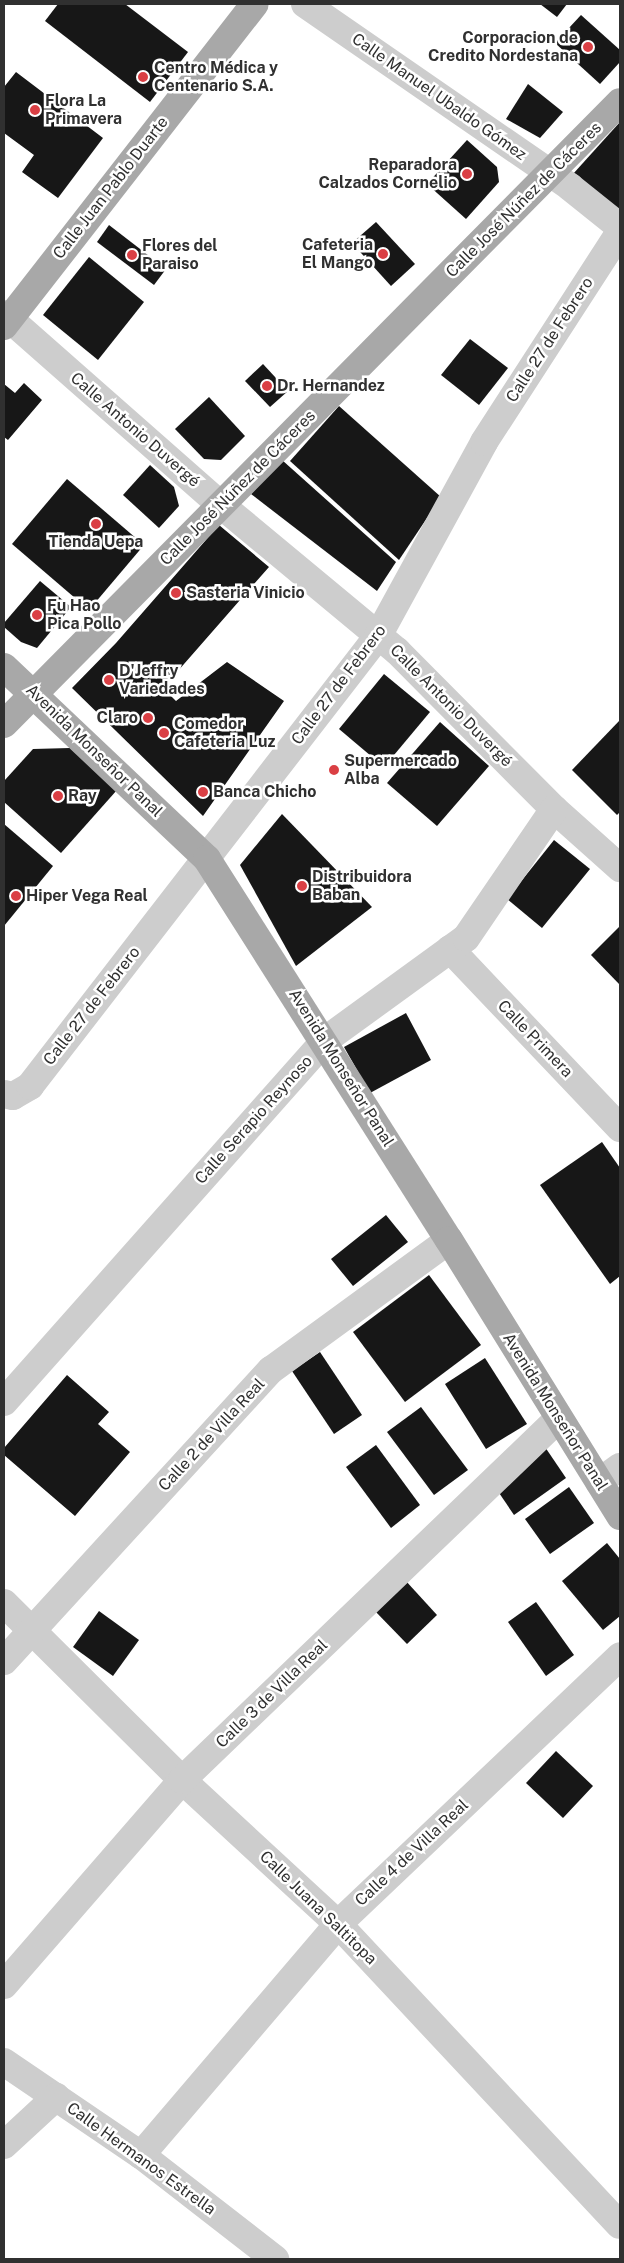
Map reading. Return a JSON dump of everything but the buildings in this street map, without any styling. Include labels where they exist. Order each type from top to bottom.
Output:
[{"type":"main road","name":"Calle Juan Pablo Duarte","points":[[6,320],[255,4]]},
{"type":"main road","name":"Calle José Núñez de Cáceres","points":[[4,724],[620,102]]},
{"type":"main road","name":"Avenida Monseñor Panal","points":[[4,667],[34,693],[207,859],[449,1240],[558,1419],[610,1474],[620,1516]]},
{"type":"street","name":"Calle Manuel Ubaldo Gómez","points":[[305,4],[550,174],[620,227]]},
{"type":"street","name":"Calle 27 de Febrero","points":[[4,1094],[13,1096],[30,1086],[378,636],[484,442],[620,232]]},
{"type":"street","name":"Calle Antonio Duvergé","points":[[6,320],[221,505],[396,651],[554,809],[620,868]]},
{"type":"street","name":"Calle Serapio Reynoso","points":[[4,1402],[324,1041],[466,938],[554,809]]},
{"type":"street","name":"Calle Primera","points":[[450,949],[620,1128]]},
{"type":"street","name":"Calle 2 de Villa Real","points":[[4,1661],[272,1370],[449,1240]]},
{"type":"street","name":"Calle 3 de Villa Real","points":[[4,1985],[182,1780],[558,1419]]},
{"type":"street","name":"Calle Juana Saltitopa","points":[[4,1603],[182,1780],[338,1924],[620,2225]]},
{"type":"street","name":"Calle 4 de Villa Real","points":[[141,2155],[338,1924],[620,1656]]},
{"type":"street","name":"Calle Hermanos Estrella","points":[[4,2062],[141,2155],[275,2259]]},
{"type":"street","points":[[4,2144],[56,2097]]},
{"type":"place","name":"Corporacion de Credito Nordestana","points":[[588,47]]},
{"type":"place","name":"Centro Médica y Centenario S.A.","points":[[143,77]]},
{"type":"place","name":"Flora La Primavera","points":[[35,110]]},
{"type":"place","name":"Reparadora Calzados Cornelio","points":[[467,174]]},
{"type":"place","name":"Cafeteria El Mango","points":[[383,254]]},
{"type":"place","name":"Flores del Paraiso","points":[[132,255]]},
{"type":"place","name":"Dr. Hernandez","points":[[267,386]]},
{"type":"place","name":"Tienda Uepa","points":[[96,524]]},
{"type":"place","name":"Sasteria Vinicio","points":[[176,593]]},
{"type":"place","name":"Fu Hao Pica Pollo","points":[[37,615]]},
{"type":"place","name":"D'Jeffry Variedades","points":[[109,680]]},
{"type":"place","name":"Claro","points":[[148,718]]},
{"type":"place","name":"Comedor Cafeteria Luz","points":[[164,733]]},
{"type":"place","name":"Supermercado Alba","points":[[334,770]]},
{"type":"place","name":"Banca Chicho","points":[[203,792]]},
{"type":"place","name":"Ray","points":[[58,796]]},
{"type":"place","name":"Distribuidora Baban","points":[[302,886]]},
{"type":"place","name":"Hiper Vega Real","points":[[16,896]]}]
